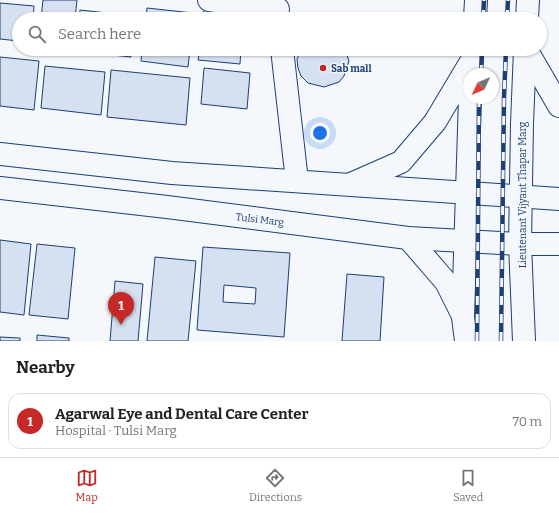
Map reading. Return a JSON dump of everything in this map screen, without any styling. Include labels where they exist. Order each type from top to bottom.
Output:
[{"type":"street","points":[[209,0],[278,10]]},
{"type":"street","points":[[475,12],[476,0]]},
{"type":"street","points":[[527,12],[528,0]]},
{"type":"street","points":[[283,56],[297,181]]},
{"type":"street","name":"Lieutenant Vijyant Thapar Marg","points":[[524,341],[520,244],[520,196],[525,56]]},
{"type":"street","points":[[529,56],[559,106]]},
{"type":"street","points":[[351,184],[401,162],[435,122],[472,61]]},
{"type":"street","points":[[466,341],[463,317],[470,104]]},
{"type":"street","points":[[0,154],[172,173],[559,199]]},
{"type":"street","name":"Tulsi Marg","points":[[0,188],[175,208],[408,238],[520,244],[559,244]]},
{"type":"street","points":[[408,238],[446,282],[463,317]]},
{"type":"building","points":[[43,0],[77,0],[76,12],[42,12]]},
{"type":"building","points":[[0,3],[34,6],[34,12],[12,12],[12,40],[0,39]]},
{"type":"building","points":[[147,8],[184,12],[147,12]]},
{"type":"building","points":[[204,8],[245,12],[204,12]]},
{"type":"building","points":[[80,10],[98,12],[80,12]]},
{"type":"building","points":[[141,56],[189,56],[188,67],[141,61]]},
{"type":"building","points":[[199,56],[241,56],[240,64],[198,60]]},
{"type":"building","name":"Sab mall","points":[[298,56],[347,56],[349,61],[344,76],[339,82],[324,87],[308,83],[301,76],[297,59]]},
{"type":"building","points":[[0,57],[39,61],[34,110],[0,106]]},
{"type":"building","points":[[45,66],[105,72],[101,115],[41,108]]},
{"type":"building","points":[[204,68],[250,73],[247,109],[201,104]]},
{"type":"building","points":[[111,70],[190,78],[186,125],[107,117]]},
{"type":"building","points":[[0,240],[31,244],[24,315],[0,312]]},
{"type":"building","points":[[37,244],[75,248],[68,319],[29,315]]},
{"type":"building","points":[[203,247],[290,253],[284,337],[197,330]],"holes":[[[224,285],[256,288],[255,304],[223,302]]]},
{"type":"building","points":[[155,257],[196,261],[188,341],[147,341]]},
{"type":"building","points":[[347,274],[384,277],[380,341],[342,341]]},
{"type":"building","points":[[115,281],[143,284],[138,341],[110,341]]},
{"type":"building","points":[[37,335],[69,338],[69,341],[37,341]]},
{"type":"building","points":[[0,337],[20,338],[20,341],[0,341]]},
{"type":"railway","points":[[483,12],[484,0]]},
{"type":"railway","points":[[507,12],[508,0]]},
{"type":"railway","points":[[481,68],[482,56]]},
{"type":"railway","points":[[501,341],[506,56]]},
{"type":"railway","points":[[477,341],[479,104]]},
{"type":"place","name":"Sab mall","points":[[323,68]]},
{"type":"place","name":"Agarwal Eye and Dental Care Center","points":[[121,325]]}]
